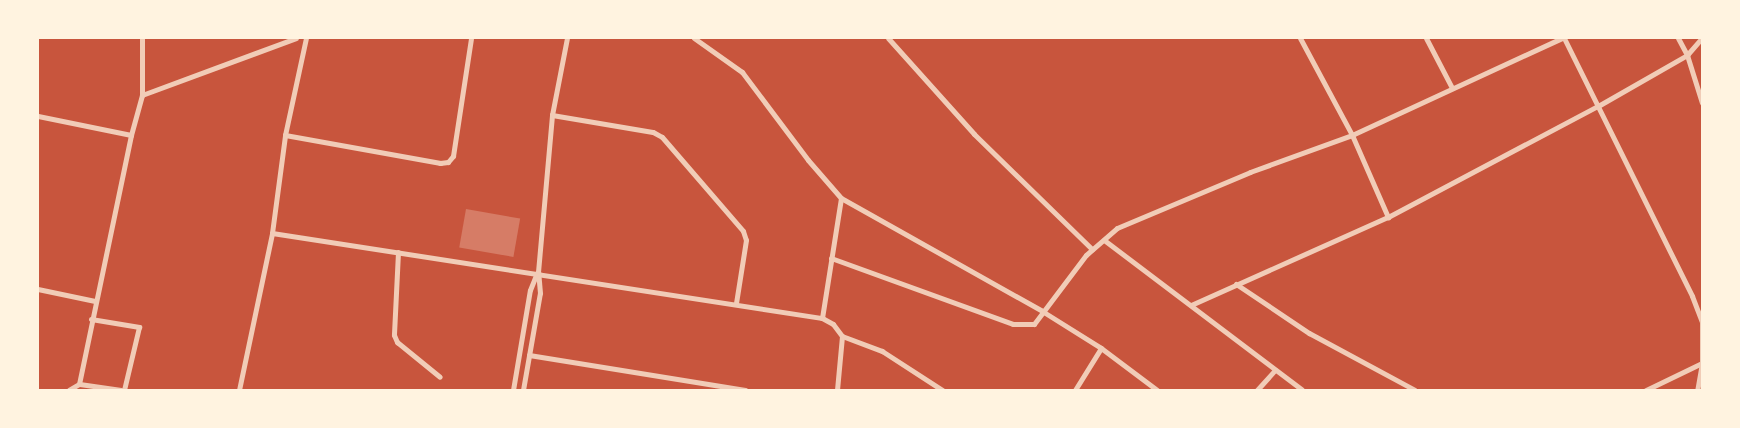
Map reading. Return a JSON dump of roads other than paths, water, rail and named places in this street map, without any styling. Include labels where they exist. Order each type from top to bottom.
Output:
[{"type":"street","points":[[79,384],[95,300],[131,135],[142,95],[142,38]]},
{"type":"street","points":[[142,95],[296,38]]},
{"type":"street","points":[[238,390],[272,233],[286,135],[306,38]]},
{"type":"street","points":[[286,135],[440,163],[448,162],[453,156],[471,38]]},
{"type":"street","points":[[523,390],[540,293],[538,272],[552,115],[567,38]]},
{"type":"street","points":[[694,38],[742,72],[808,160],[841,198],[1042,310],[1101,348],[1157,390]]},
{"type":"street","points":[[888,38],[974,134],[1092,249]]},
{"type":"street","points":[[1300,38],[1352,135],[1388,217]]},
{"type":"street","points":[[1426,38],[1452,88]]},
{"type":"street","points":[[831,258],[1013,324],[1034,324],[1042,310],[1092,249],[1117,228],[1250,172],[1352,135],[1563,38],[1692,296],[1702,322],[1702,363],[1697,390]]},
{"type":"street","points":[[1678,38],[1686,55],[1702,103]]},
{"type":"street","points":[[1192,305],[1388,217],[1598,106],[1686,55],[1702,38]]},
{"type":"street","points":[[552,115],[653,132],[662,137],[743,231],[746,240],[736,303]]},
{"type":"street","points":[[38,116],[131,135]]},
{"type":"street","points":[[822,318],[841,198]]},
{"type":"street","points":[[272,233],[538,272],[822,318],[833,324],[842,336],[882,351],[942,390]]},
{"type":"street","points":[[1104,240],[1302,390]]},
{"type":"street","points":[[398,252],[394,335],[397,342],[440,377]]},
{"type":"street","points":[[514,390],[530,290],[538,272]]},
{"type":"street","points":[[1236,284],[1309,333],[1415,390]]},
{"type":"street","points":[[38,289],[95,300]]},
{"type":"street","points":[[70,390],[79,384],[123,390],[138,327],[91,319]]},
{"type":"street","points":[[837,390],[842,336]]},
{"type":"street","points":[[1075,390],[1101,348]]},
{"type":"street","points":[[529,355],[745,390]]},
{"type":"street","points":[[1646,390],[1702,363]]},
{"type":"street","points":[[1257,390],[1275,370]]}]
